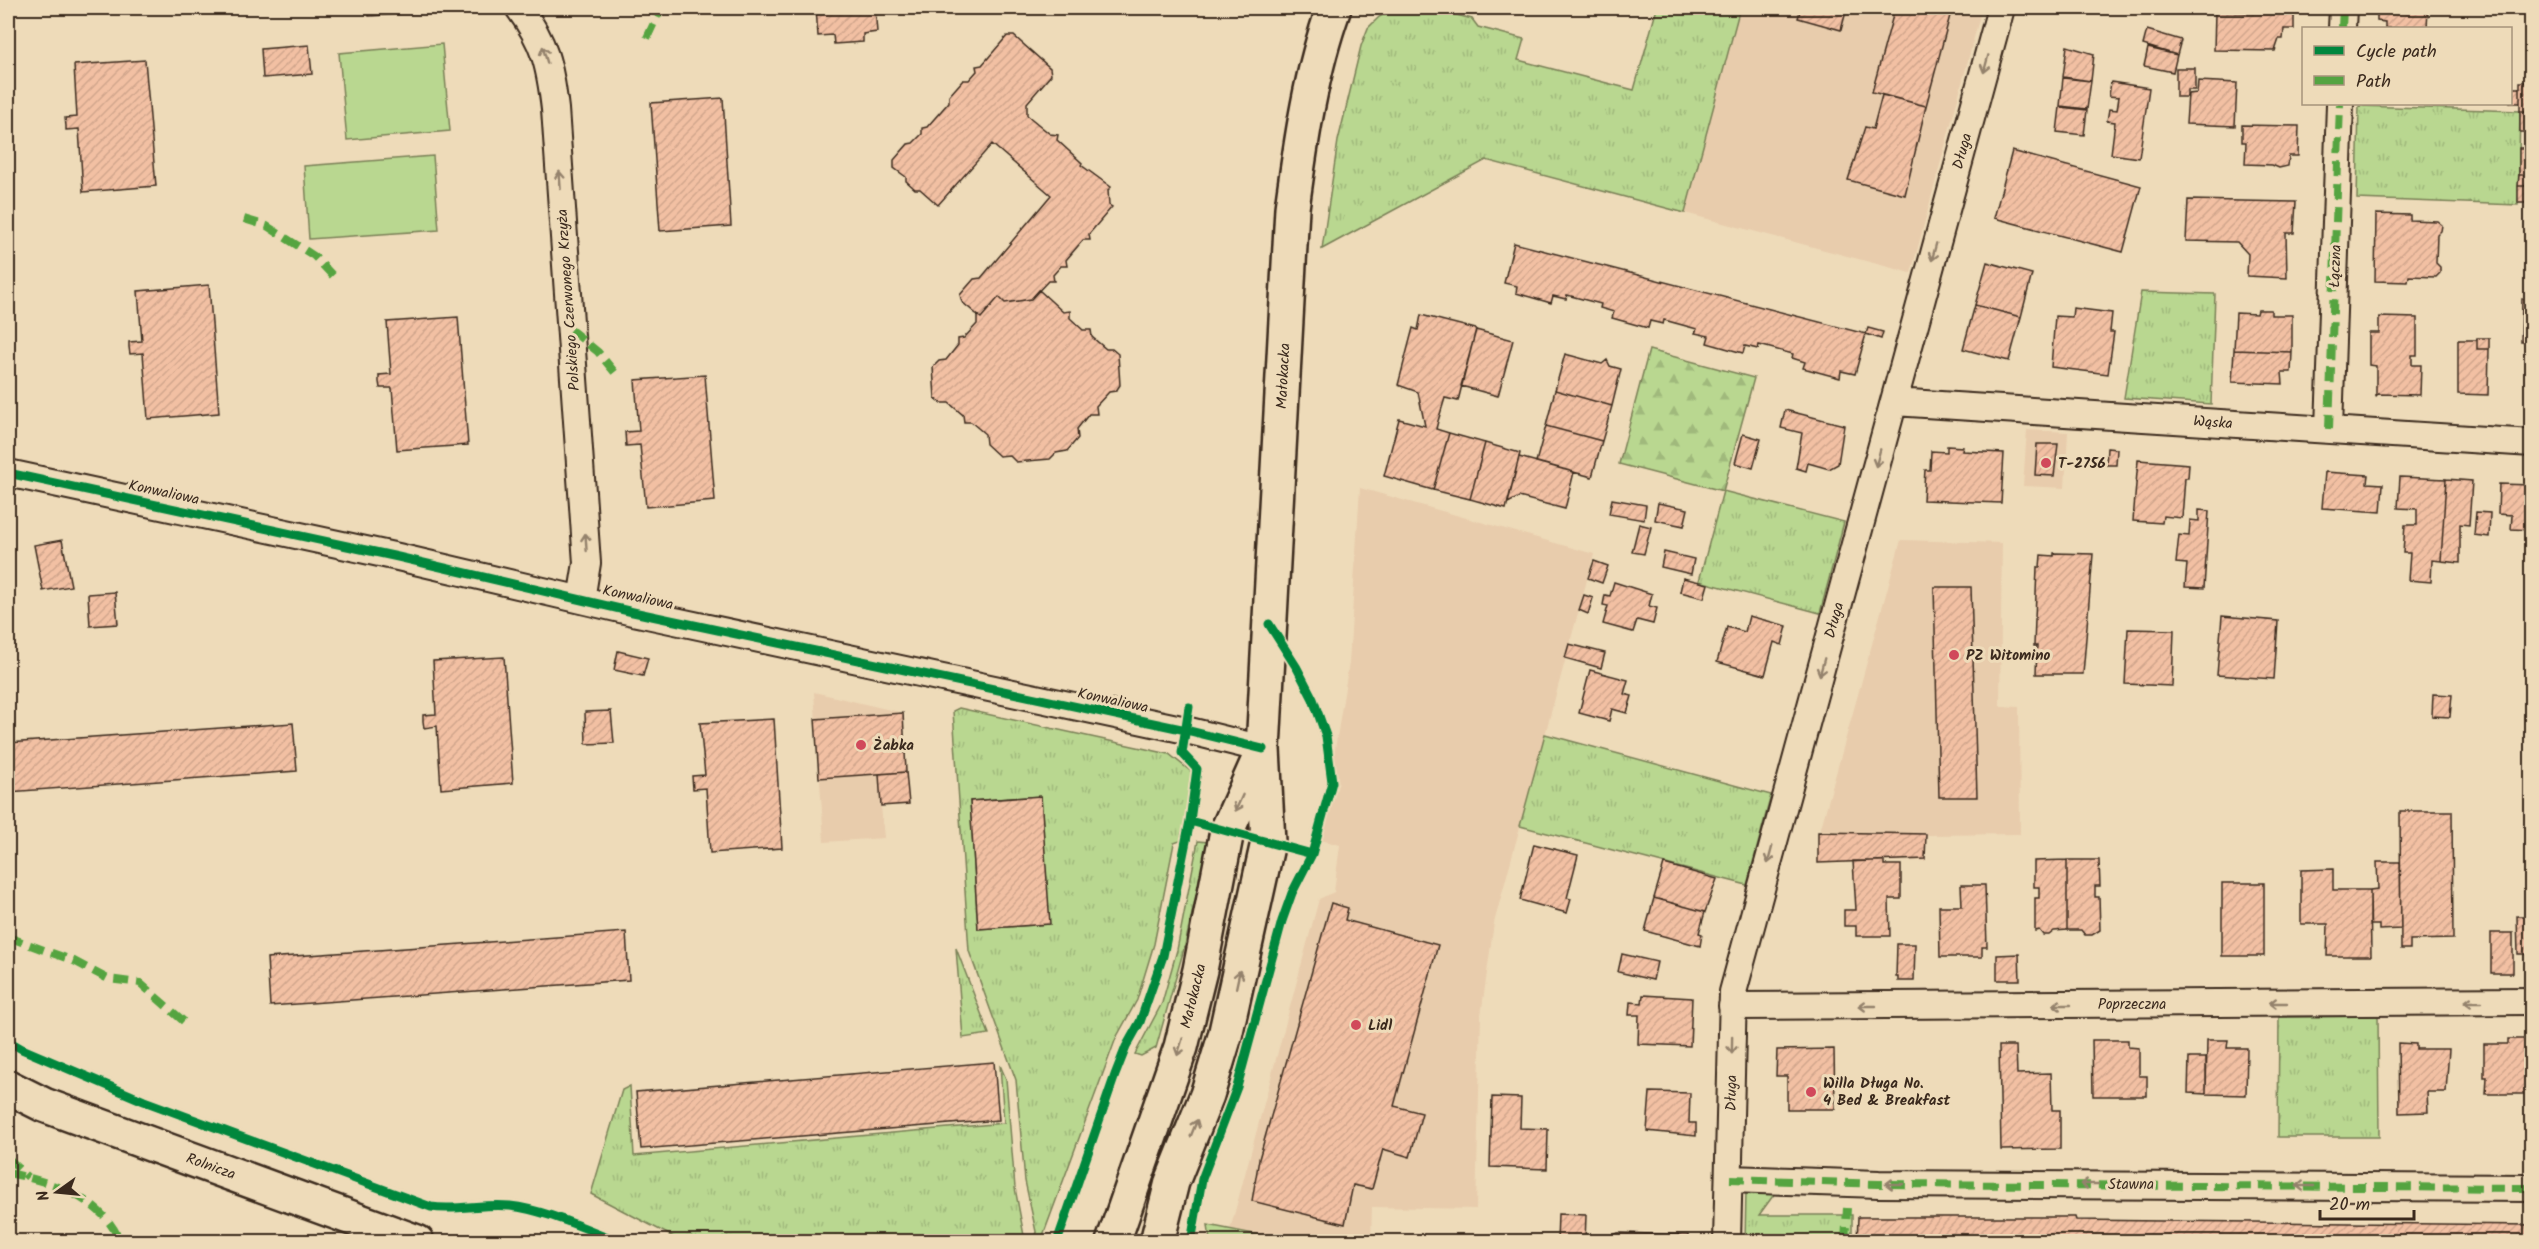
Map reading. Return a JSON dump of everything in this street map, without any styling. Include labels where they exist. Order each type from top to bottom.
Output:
[{"type":"main road","name":"Małokacka","points":[[1157,1242],[1172,1182],[1207,1095],[1225,1036],[1268,842],[1263,749],[1292,208],[1302,134],[1326,28],[1334,8]]},
{"type":"main road","name":"Małokacka","points":[[1113,1242],[1181,1047],[1200,970],[1227,831],[1263,749]]},
{"type":"main road","name":"Rolnicza","points":[[8,1088],[54,1109],[417,1242]]},
{"type":"street","name":"Polskiego Czerwonego Krzyża","points":[[519,8],[542,42],[551,74],[555,109],[587,563],[581,600]]},
{"type":"street","name":"Długa","points":[[1727,1242],[1733,992],[2001,8]]},
{"type":"street","points":[[2342,27],[2343,8]]},
{"type":"street","name":"Łączna","points":[[2330,429],[2340,105]]},
{"type":"street","name":"Wąska","points":[[1894,402],[2532,443]]},
{"type":"street","name":"Konwaliowa","points":[[8,473],[398,557],[581,600],[1186,730],[1263,749]]},
{"type":"street","name":"Poprzeczna","points":[[1732,1006],[2532,1001]]},
{"type":"street","name":"Stawna","points":[[1730,1179],[1879,1184],[2532,1188]]},
{"type":"shaded area","points":[[1740,8],[1982,8],[1911,273],[1685,213]]},
{"type":"shaded area","points":[[2027,430],[2068,432],[2065,488],[2023,486]]},
{"type":"shaded area","points":[[1360,488],[1594,554],[1494,923],[1481,1015],[1476,1209],[1372,1207],[1371,1241],[1289,1241],[1230,1230],[1319,899],[1334,892],[1340,845],[1317,839],[1325,811],[1349,663]]},
{"type":"shaded area","points":[[1901,540],[2002,543],[2000,706],[2019,707],[2020,834],[1926,835],[1925,861],[1818,863],[1818,832]]},
{"type":"shaded area","points":[[814,692],[903,713],[909,804],[881,806],[884,838],[824,842]]},
{"type":"green space","points":[[1395,8],[1430,8],[1472,19],[1478,27],[1524,39],[1518,60],[1634,90],[1657,8],[1740,8],[1685,213],[1486,160],[1322,249],[1338,141],[1361,46],[1368,28],[1379,17]]},
{"type":"green space","points":[[442,44],[450,131],[347,140],[339,53]]},
{"type":"green space","points":[[2359,106],[2520,111],[2518,205],[2357,199]]},
{"type":"green space","points":[[433,156],[439,230],[309,239],[304,166]]},
{"type":"green space","points":[[2141,292],[2215,294],[2211,404],[2124,398]]},
{"type":"green space","points":[[1649,350],[1754,378],[1723,491],[1619,464]]},
{"type":"green space","points":[[1723,491],[1844,522],[1820,613],[1699,581]]},
{"type":"green space","points":[[959,708],[1169,754],[1194,774],[1183,840],[1174,843],[1154,944],[1137,1000],[1116,1038],[1041,1241],[1038,1241],[1025,1181],[1016,1080],[969,951],[953,711]],"holes":[[[1041,796],[1049,924],[978,929],[970,801]]]},
{"type":"green space","points":[[1545,734],[1771,795],[1747,885],[1520,826]]},
{"type":"green space","points":[[1198,841],[1208,842],[1185,945],[1156,1048],[1141,1056],[1135,1054],[1162,1003],[1177,950]]},
{"type":"green space","points":[[956,948],[989,1034],[963,1038]]},
{"type":"green space","points":[[2378,1016],[2379,1137],[2278,1137],[2279,1017]]},
{"type":"green space","points":[[1000,1065],[1006,1079],[1015,1188],[1025,1241],[681,1241],[591,1194],[622,1090],[630,1086],[634,1156],[1004,1123]]},
{"type":"green space","points":[[1778,1189],[1759,1215],[1852,1215],[1852,1241],[1745,1242],[1746,1191]]},
{"type":"green space","points":[[1208,1225],[1289,1241],[1210,1241]]},
{"type":"building","points":[[368,8],[433,8],[433,12],[369,16]]},
{"type":"building","points":[[816,8],[875,8],[877,32],[863,34],[863,42],[834,44],[833,35],[818,36]]},
{"type":"building","points":[[1801,8],[1847,8],[1841,30],[1798,18]]},
{"type":"building","points":[[1895,8],[1952,8],[1926,106],[1872,92]]},
{"type":"building","points":[[2385,8],[2428,8],[2427,27],[2385,27],[2385,22],[2377,21],[2377,10],[2385,10]]},
{"type":"building","points":[[2215,12],[2294,14],[2294,29],[2284,29],[2283,39],[2279,39],[2275,51],[2214,50]]},
{"type":"building","points":[[2147,30],[2181,40],[2177,55],[2143,45]]},
{"type":"building","points":[[1007,36],[1014,36],[1050,68],[1051,75],[1027,103],[1027,115],[1050,134],[1058,135],[1057,140],[1082,163],[1081,165],[1111,187],[1108,190],[1109,205],[1112,207],[1089,234],[1090,240],[1083,240],[1066,260],[1067,266],[1061,266],[1053,275],[1054,281],[1048,281],[1031,299],[1005,303],[999,297],[981,318],[962,302],[960,295],[974,279],[981,278],[1051,195],[992,144],[938,205],[920,189],[915,189],[906,181],[906,177],[894,168],[894,160],[908,144],[913,143],[922,134],[922,128],[927,127],[949,102],[949,96],[963,80],[969,80],[977,71],[976,66],[982,65]]},
{"type":"building","points":[[309,45],[312,74],[263,78],[261,49]]},
{"type":"building","points":[[2067,46],[2094,54],[2091,81],[2063,77]]},
{"type":"building","points":[[2148,48],[2177,55],[2173,72],[2144,66]]},
{"type":"building","points":[[145,60],[156,186],[83,192],[79,129],[66,130],[65,118],[77,117],[74,65]]},
{"type":"building","points":[[2176,68],[2195,68],[2195,90],[2187,90],[2187,97],[2176,97]]},
{"type":"building","points":[[2063,78],[2091,81],[2087,109],[2060,106]]},
{"type":"building","points":[[2198,81],[2237,83],[2235,126],[2186,124],[2188,94],[2197,93]]},
{"type":"building","points":[[2111,82],[2149,88],[2139,158],[2111,154],[2115,122],[2107,121],[2109,109],[2117,110],[2119,97],[2109,96]]},
{"type":"building","points":[[2520,82],[2532,82],[2532,111],[2520,111]]},
{"type":"building","points":[[2512,88],[2520,88],[2520,103],[2512,103]]},
{"type":"building","points":[[1882,95],[1926,106],[1905,195],[1848,180],[1865,127],[1873,129]]},
{"type":"building","points":[[723,98],[731,226],[660,231],[651,103]]},
{"type":"building","points":[[2060,107],[2087,110],[2084,135],[2057,132]]},
{"type":"building","points":[[2520,111],[2532,111],[2532,132],[2520,132]]},
{"type":"building","points":[[2242,125],[2299,126],[2298,156],[2289,156],[2288,166],[2279,168],[2272,165],[2245,164],[2246,142],[2242,142]]},
{"type":"building","points":[[2519,148],[2532,148],[2532,175],[2519,175]]},
{"type":"building","points":[[2012,151],[2141,186],[2123,252],[1994,218]]},
{"type":"building","points":[[2519,175],[2532,175],[2530,186],[2518,186]]},
{"type":"building","points":[[2518,186],[2532,186],[2532,203],[2518,203]]},
{"type":"building","points":[[2188,200],[2296,202],[2294,233],[2286,233],[2287,278],[2247,276],[2248,254],[2237,242],[2186,241]]},
{"type":"building","points":[[2376,214],[2410,215],[2410,220],[2437,221],[2442,225],[2437,235],[2436,263],[2440,267],[2440,273],[2436,277],[2409,276],[2408,282],[2375,281]]},
{"type":"building","points":[[1514,243],[1866,334],[1855,374],[1841,371],[1840,378],[1803,368],[1805,362],[1792,358],[1793,354],[1759,345],[1758,349],[1745,346],[1743,353],[1707,343],[1709,336],[1695,333],[1697,329],[1664,320],[1663,324],[1650,321],[1648,328],[1612,318],[1614,312],[1600,308],[1601,304],[1567,295],[1566,299],[1553,296],[1551,303],[1516,293],[1517,286],[1504,283]]},
{"type":"building","points":[[1987,262],[2032,274],[2021,317],[1975,305]]},
{"type":"building","points":[[209,285],[219,413],[148,419],[143,353],[130,354],[129,347],[129,342],[142,341],[138,291]]},
{"type":"building","points":[[1039,290],[1063,312],[1070,311],[1070,318],[1083,330],[1091,330],[1092,337],[1106,349],[1112,349],[1118,354],[1120,385],[1116,391],[1109,392],[1096,406],[1097,414],[1089,414],[1077,429],[1078,438],[1067,451],[1056,453],[1050,459],[1016,462],[1009,455],[999,456],[986,444],[985,434],[971,422],[964,422],[963,415],[949,403],[942,403],[935,398],[933,367],[939,361],[946,360],[958,345],[958,339],[964,338],[977,324],[977,315],[981,318],[999,297],[1005,303],[1031,299]]},
{"type":"building","points":[[2522,299],[2532,299],[2532,342],[2521,342]]},
{"type":"building","points":[[1975,305],[2021,317],[2009,361],[1963,349]]},
{"type":"building","points":[[2073,308],[2112,313],[2110,332],[2114,332],[2108,374],[2051,367],[2055,316],[2072,317]]},
{"type":"building","points":[[2258,310],[2271,310],[2271,315],[2292,315],[2292,352],[2234,350],[2236,313],[2257,314]]},
{"type":"building","points":[[1421,315],[1476,329],[1458,401],[1445,398],[1438,421],[1436,429],[1449,433],[1433,490],[1384,476],[1399,419],[1425,426],[1418,392],[1398,385],[1413,328],[1418,330]]},
{"type":"building","points":[[458,317],[468,445],[397,450],[392,388],[380,388],[379,382],[379,375],[391,374],[387,322]]},
{"type":"building","points":[[2379,317],[2417,318],[2417,355],[2412,355],[2412,365],[2421,365],[2420,395],[2378,394],[2376,396],[2376,366],[2369,365],[2369,333],[2379,333]]},
{"type":"building","points":[[1868,328],[1883,332],[1881,339],[1866,334]]},
{"type":"building","points":[[1476,330],[1513,340],[1498,396],[1461,386]]},
{"type":"building","points":[[2477,338],[2489,338],[2489,349],[2477,349]]},
{"type":"building","points":[[2458,340],[2477,340],[2477,349],[2489,349],[2488,395],[2458,394]]},
{"type":"building","points":[[2234,350],[2292,352],[2291,372],[2282,372],[2283,384],[2232,382]]},
{"type":"building","points":[[1565,354],[1602,364],[1607,360],[1610,366],[1621,369],[1612,406],[1555,390]]},
{"type":"building","points":[[705,375],[715,501],[646,507],[640,445],[626,446],[625,432],[639,431],[635,380]]},
{"type":"building","points":[[1555,390],[1612,406],[1602,441],[1546,426]]},
{"type":"building","points":[[1785,410],[1844,425],[1838,464],[1829,469],[1808,463],[1806,471],[1796,468],[1802,433],[1781,428]]},
{"type":"building","points":[[1546,426],[1602,441],[1592,477],[1536,462]]},
{"type":"building","points":[[1449,433],[1485,443],[1470,499],[1433,490]]},
{"type":"building","points":[[1743,434],[1761,439],[1753,468],[1735,463]]},
{"type":"building","points":[[1485,443],[1520,453],[1506,509],[1470,499]]},
{"type":"building","name":"T-2756","points":[[2037,444],[2058,444],[2054,476],[2035,475]]},
{"type":"building","points":[[1947,446],[1963,447],[1962,451],[2004,453],[2001,503],[1923,500],[1925,470],[1930,470],[1931,451],[1947,452]]},
{"type":"building","points":[[2107,448],[2117,449],[2116,465],[2106,465]]},
{"type":"building","points":[[1519,457],[1574,472],[1565,509],[1519,497],[1508,503]]},
{"type":"building","points":[[2138,460],[2189,464],[2188,478],[2185,478],[2182,518],[2163,516],[2162,523],[2133,521]]},
{"type":"building","points":[[2325,472],[2368,475],[2367,483],[2383,484],[2381,512],[2322,508]]},
{"type":"building","points":[[2400,477],[2446,479],[2441,561],[2432,560],[2431,582],[2408,580],[2410,553],[2403,553],[2405,525],[2417,525],[2417,509],[2398,508]]},
{"type":"building","points":[[2446,479],[2472,481],[2469,525],[2460,524],[2460,563],[2441,561]]},
{"type":"building","points":[[2499,484],[2532,485],[2532,530],[2511,529],[2512,515],[2498,514]]},
{"type":"building","points":[[1612,499],[1646,505],[1644,520],[1609,514]]},
{"type":"building","points":[[1658,503],[1688,509],[1684,526],[1655,520]]},
{"type":"building","points":[[2199,510],[2209,511],[2204,588],[2185,587],[2187,564],[2176,563],[2179,535],[2189,536],[2190,520],[2199,521]]},
{"type":"building","points":[[2476,512],[2490,513],[2489,537],[2474,535]]},
{"type":"building","points":[[1639,524],[1651,527],[1644,554],[1632,552]]},
{"type":"building","points":[[62,540],[71,586],[43,591],[34,545]]},
{"type":"building","points":[[1664,552],[1694,559],[1691,574],[1661,567]]},
{"type":"building","points":[[2054,553],[2093,554],[2083,674],[2036,674],[2037,646],[2034,646],[2037,567],[2040,567],[2041,555],[2054,556]]},
{"type":"building","points":[[1594,561],[1608,566],[1602,583],[1588,578]]},
{"type":"building","points":[[1683,578],[1708,584],[1704,598],[1680,592]]},
{"type":"building","points":[[1614,582],[1652,594],[1649,606],[1657,608],[1653,624],[1637,620],[1633,632],[1603,624],[1608,606],[1603,605],[1605,595],[1610,596]]},
{"type":"building","name":"PZ Witomino","points":[[1934,587],[1971,587],[1977,797],[1939,797]]},
{"type":"building","points":[[115,592],[118,624],[90,626],[88,594]]},
{"type":"building","points":[[1584,595],[1593,598],[1588,614],[1579,610]]},
{"type":"building","points":[[1749,616],[1787,626],[1782,645],[1774,642],[1765,675],[1717,662],[1727,627],[1745,632]]},
{"type":"building","points":[[2222,616],[2278,621],[2274,679],[2217,675]]},
{"type":"building","points":[[2128,629],[2174,630],[2172,686],[2125,684]]},
{"type":"building","points":[[1569,644],[1605,653],[1601,668],[1565,658]]},
{"type":"building","points":[[618,651],[648,658],[643,676],[614,670]]},
{"type":"building","points":[[504,657],[513,783],[441,789],[437,726],[424,728],[423,721],[423,715],[436,714],[433,661]]},
{"type":"building","points":[[1590,670],[1628,680],[1624,694],[1632,696],[1627,713],[1612,709],[1609,721],[1579,713]]},
{"type":"building","points":[[2433,694],[2452,695],[2450,717],[2432,716]]},
{"type":"building","points":[[611,711],[614,743],[586,744],[585,712]]},
{"type":"building","name":"Żabka","points":[[903,713],[906,772],[819,778],[815,719]]},
{"type":"building","points":[[774,719],[782,848],[710,853],[706,788],[693,789],[692,776],[705,775],[700,723]]},
{"type":"building","points":[[293,723],[297,771],[8,792],[8,743]]},
{"type":"building","points":[[906,772],[909,804],[881,806],[879,774]]},
{"type":"building","points":[[1041,796],[1050,924],[978,929],[970,801]]},
{"type":"building","points":[[2400,811],[2452,811],[2453,939],[2410,940],[2410,949],[2401,949]]},
{"type":"building","points":[[1818,832],[1926,834],[1925,859],[1818,863]]},
{"type":"building","points":[[1534,844],[1578,855],[1567,898],[1571,899],[1567,913],[1520,900]]},
{"type":"building","points":[[2067,860],[2067,930],[2043,935],[2039,930],[2035,931],[2035,898],[2039,898],[2039,887],[2034,887],[2034,861]]},
{"type":"building","points":[[2067,860],[2099,860],[2100,886],[2095,886],[2095,897],[2099,897],[2100,930],[2092,935],[2085,935],[2081,930],[2067,930]]},
{"type":"building","points":[[1853,861],[1884,861],[1884,865],[1901,865],[1901,899],[1889,899],[1890,936],[1856,936],[1856,926],[1844,926],[1844,910],[1856,910]]},
{"type":"building","points":[[2377,862],[2400,862],[2401,929],[2379,930],[2379,925],[2370,925],[2370,890],[2378,889]]},
{"type":"building","points":[[1664,864],[1717,879],[1705,912],[1654,898]]},
{"type":"building","points":[[2333,869],[2333,890],[2370,890],[2371,956],[2327,956],[2328,924],[2301,924],[2301,870]]},
{"type":"building","points":[[2222,883],[2264,883],[2264,956],[2222,956]]},
{"type":"building","points":[[1961,885],[1985,885],[1987,947],[1982,947],[1982,957],[1940,957],[1939,906],[1962,906]]},
{"type":"building","points":[[1654,898],[1705,912],[1699,933],[1702,934],[1700,946],[1645,931]]},
{"type":"building","name":"Lidl","points":[[1331,903],[1348,908],[1345,920],[1438,945],[1394,1106],[1422,1113],[1410,1157],[1383,1149],[1372,1189],[1353,1185],[1345,1224],[1252,1201],[1259,1159]]},
{"type":"building","points":[[2517,916],[2532,916],[2532,954],[2518,954]]},
{"type":"building","points":[[626,932],[629,980],[270,1006],[267,958]]},
{"type":"building","points":[[2491,933],[2513,933],[2513,973],[2491,973]]},
{"type":"building","points":[[1897,944],[1915,944],[1914,981],[1898,981],[1896,977]]},
{"type":"building","points":[[1622,954],[1657,962],[1653,980],[1618,972]]},
{"type":"building","points":[[2019,954],[2020,980],[1997,980],[1997,955]]},
{"type":"building","points":[[1643,995],[1692,998],[1690,1046],[1638,1044],[1639,1015],[1629,1015],[1630,1002],[1642,1003]]},
{"type":"building","points":[[2508,1039],[2527,1039],[2528,1045],[2532,1045],[2532,1094],[2486,1094],[2484,1044],[2508,1044]]},
{"type":"building","points":[[2092,1040],[2128,1040],[2128,1047],[2139,1048],[2139,1076],[2147,1076],[2147,1096],[2093,1096]]},
{"type":"building","points":[[2207,1040],[2228,1040],[2227,1048],[2247,1048],[2246,1095],[2206,1094]]},
{"type":"building","points":[[2398,1043],[2416,1044],[2416,1049],[2449,1049],[2446,1092],[2427,1092],[2428,1112],[2399,1113]]},
{"type":"building","points":[[1999,1046],[2016,1046],[2017,1074],[2051,1073],[2052,1110],[2060,1110],[2060,1149],[2001,1150]]},
{"type":"building","name":"Willa Długa No. 4 Bed & Breakfast","points":[[1834,1049],[1835,1109],[1787,1109],[1787,1076],[1776,1076],[1777,1050]]},
{"type":"building","points":[[2189,1058],[2206,1058],[2206,1094],[2188,1093]]},
{"type":"building","points":[[994,1062],[999,1120],[641,1149],[636,1092]]},
{"type":"building","points":[[1650,1092],[1690,1093],[1689,1123],[1696,1123],[1696,1136],[1647,1131]]},
{"type":"building","points":[[1492,1097],[1521,1098],[1520,1128],[1548,1129],[1547,1169],[1490,1167]]},
{"type":"building","points":[[1558,1214],[1586,1215],[1585,1242],[1557,1242]]},
{"type":"building","points":[[1858,1217],[2075,1217],[2076,1220],[2532,1225],[2532,1242],[1857,1242]]},
{"type":"building","points":[[1618,1233],[1688,1235],[1688,1242],[1608,1242],[1608,1238]]},
{"type":"marked path","points":[[647,38],[661,8]]},
{"type":"marked path","points":[[2342,27],[2343,8]]},
{"type":"marked path","points":[[2329,429],[2340,105]]},
{"type":"marked path","points":[[244,219],[267,226],[314,256],[333,276]]},
{"type":"marked path","points":[[571,330],[598,352],[616,374]]},
{"type":"marked path","points":[[8,937],[74,961],[108,979],[140,983],[189,1026]]},
{"type":"marked path","points":[[8,1158],[28,1177]]},
{"type":"marked path","points":[[8,1173],[41,1181],[88,1203],[102,1214],[120,1242]]},
{"type":"marked path","points":[[1730,1179],[1879,1184],[2532,1188]]},
{"type":"marked path","points":[[1845,1242],[1847,1208]]},
{"type":"cycle path","points":[[8,473],[398,557],[633,612],[1186,730],[1263,749]]},
{"type":"cycle path","points":[[1191,1242],[1202,1179],[1237,1087],[1282,921],[1292,893],[1312,854],[1332,782],[1326,736],[1313,699],[1297,668],[1269,624]]},
{"type":"cycle path","points":[[1057,1242],[1115,1075],[1126,1047],[1140,1022],[1163,956],[1190,821],[1197,769],[1182,753],[1189,707]]},
{"type":"cycle path","points":[[1190,821],[1312,854]]},
{"type":"cycle path","points":[[8,1041],[144,1101],[431,1207],[500,1205],[524,1208],[621,1242]]},
{"type":"place","name":"T-2756","points":[[2046,463]]},
{"type":"place","name":"PZ Witomino","points":[[1954,655]]},
{"type":"place","name":"Żabka","points":[[861,745]]},
{"type":"place","name":"Lidl","points":[[1356,1025]]},
{"type":"place","name":"Willa Długa No. 4 Bed & Breakfast","points":[[1811,1092]]}]
